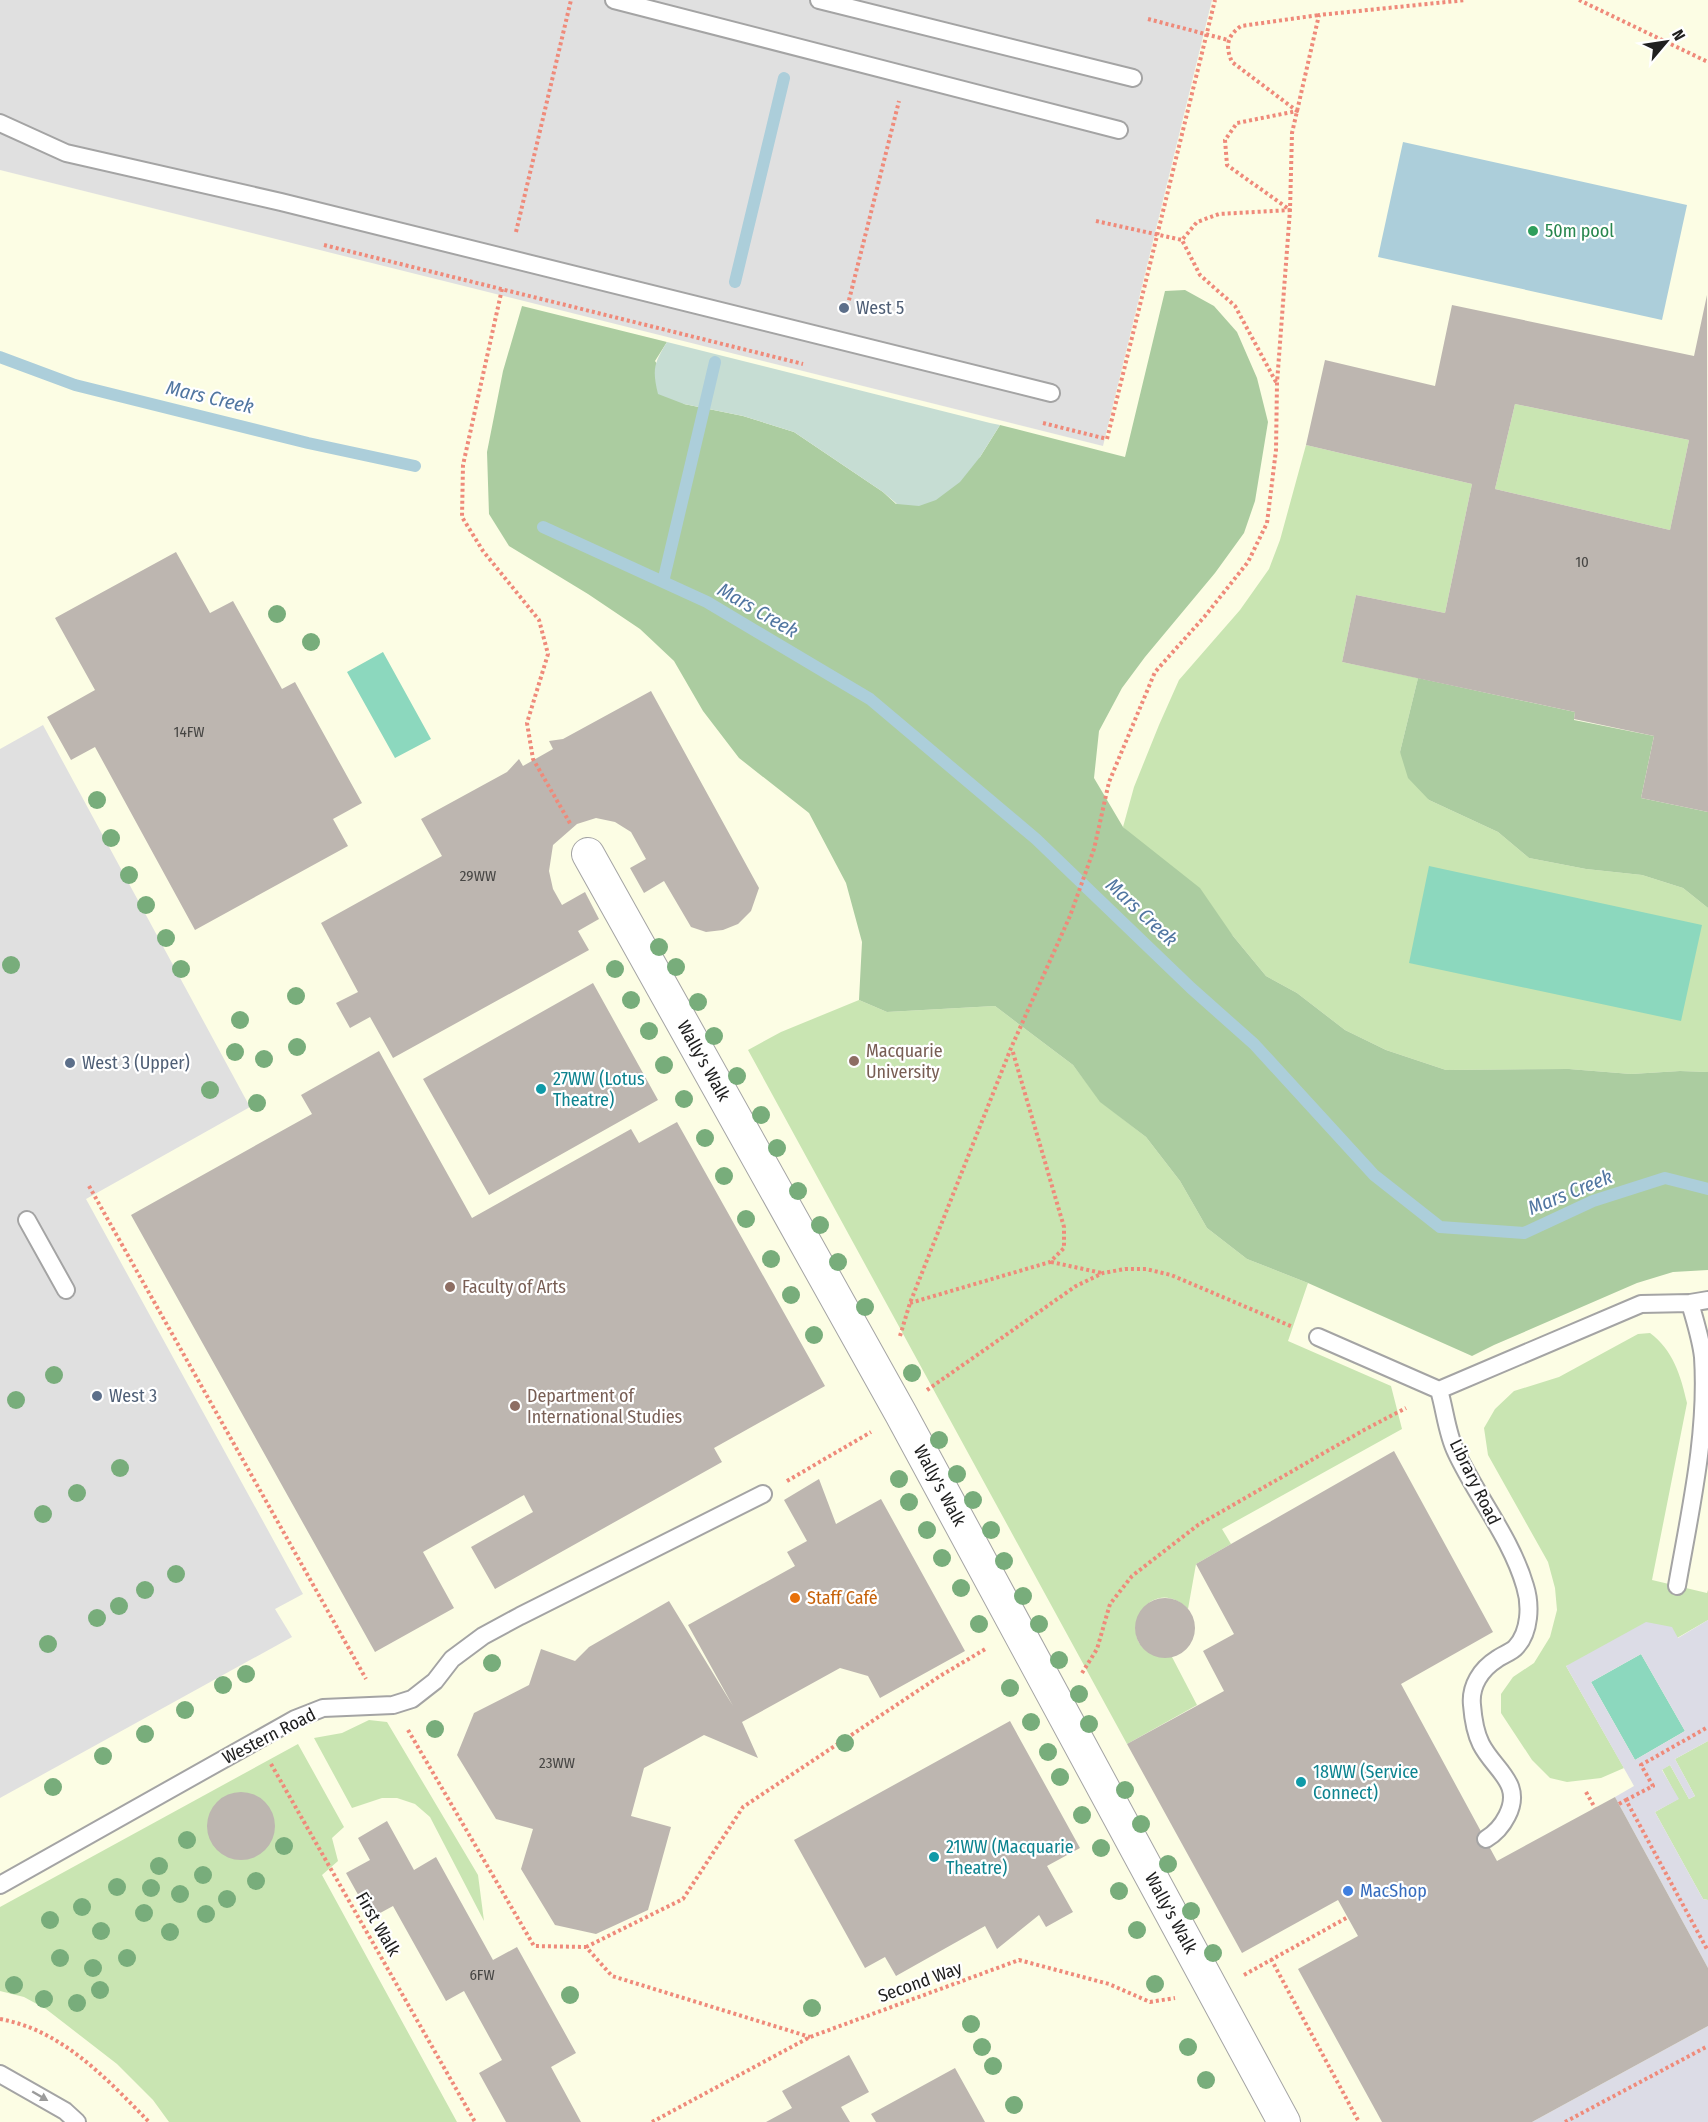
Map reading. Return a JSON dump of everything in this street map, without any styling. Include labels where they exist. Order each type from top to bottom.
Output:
[{"type":"street","name":"Wally's Walk","points":[[588,854],[901,1414],[1284,2122]]},
{"type":"lane","points":[[614,0],[1119,130]]},
{"type":"lane","points":[[819,0],[1133,78]]},
{"type":"lane","points":[[0,123],[66,153],[281,202],[1051,393]]},
{"type":"lane","points":[[27,1220],[66,1290]]},
{"type":"lane","points":[[1318,1337],[1439,1390],[1641,1304],[1690,1303],[1708,1300]]},
{"type":"lane","points":[[1677,1586],[1698,1467],[1705,1405],[1703,1355],[1690,1303]]},
{"type":"lane","name":"Library Road","points":[[1439,1390],[1455,1450],[1511,1553],[1525,1587],[1529,1609],[1526,1630],[1516,1648],[1494,1661],[1477,1678],[1471,1701],[1474,1724],[1481,1745],[1511,1785],[1513,1797],[1510,1810],[1502,1825],[1486,1839]]},
{"type":"lane","name":"Western Road","points":[[0,1885],[295,1719],[323,1708],[393,1706],[412,1699],[435,1681],[453,1659],[483,1636],[763,1494]]},
{"type":"lane","points":[[0,2074],[65,2111],[77,2122]]},
{"type":"path","points":[[571,0],[463,465],[462,517],[483,551],[539,620],[548,654],[527,723],[533,759],[588,854]]},
{"type":"path","points":[[1107,439],[1215,0]]},
{"type":"path","points":[[1297,111],[1232,62],[1228,51],[1228,40],[1241,26],[1319,15],[1466,0]]},
{"type":"path","points":[[1579,0],[1708,62]]},
{"type":"path","points":[[885,1386],[910,1303],[1011,1048],[1070,915],[1094,849],[1109,782],[1155,672],[1205,616],[1248,562],[1267,523],[1276,450],[1277,383],[1290,210],[1292,133],[1319,15]]},
{"type":"path","points":[[1148,19],[1228,40]]},
{"type":"path","points":[[846,314],[901,92]]},
{"type":"path","points":[[1290,210],[1227,165],[1225,140],[1237,123],[1297,111]]},
{"type":"path","points":[[1182,240],[1197,222],[1219,214],[1290,210]]},
{"type":"path","points":[[1096,221],[1182,240]]},
{"type":"path","points":[[1182,240],[1200,275],[1235,306],[1277,383]]},
{"type":"path","points":[[1011,1048],[1064,1227],[1064,1248],[1050,1262]]},
{"type":"path","points":[[89,1186],[368,1682],[393,1706],[534,1946],[586,1947],[683,1899],[743,1807],[940,1676],[1017,1629]]},
{"type":"path","points":[[910,1303],[1050,1262],[1103,1273]]},
{"type":"path","points":[[812,1467],[901,1414],[922,1393],[1076,1286],[1103,1273],[1125,1269],[1146,1269],[1171,1275],[1318,1337]]},
{"type":"path","points":[[1060,1710],[1097,1649],[1110,1604],[1132,1576],[1198,1525],[1439,1390]]},
{"type":"path","points":[[1619,1804],[1653,1786],[1641,1765],[1708,1727]]},
{"type":"path","name":"First Walk","points":[[257,1739],[475,2122]]},
{"type":"path","points":[[1586,1792],[1595,1808]]},
{"type":"path","points":[[1626,1800],[1708,1951]]},
{"type":"path","points":[[1348,1917],[1271,1959],[1359,2122]]},
{"type":"path","points":[[586,1947],[612,1976],[810,2037]]},
{"type":"path","name":"Second Way","points":[[652,2122],[810,2037],[1019,1960],[1109,1984],[1150,2002],[1213,1993]]},
{"type":"path","points":[[0,2019],[22,2023],[68,2047],[117,2089],[150,2122]]},
{"type":"path","points":[[1565,2122],[1708,2046]]},
{"type":"shaded area","name":"Macquarie University","points":[[0,0],[1708,0],[1708,2122],[0,2122]]},
{"type":"shaded area","name":"West 5","points":[[0,0],[1212,0],[1103,446],[0,170]]},
{"type":"shaded area","points":[[667,342],[1000,425],[980,457],[960,482],[936,500],[919,506],[897,504],[883,492],[794,432],[743,416],[684,404],[658,394],[655,366]]},
{"type":"shaded area","name":"West 3","points":[[43,725],[250,1107],[86,1199],[303,1594],[275,1609],[292,1637],[0,1798],[0,749]]},
{"type":"shaded area","points":[[1708,1620],[1708,1741],[1675,1759],[1695,1796],[1689,1799],[1670,1765],[1662,1770],[1679,1799],[1655,1812],[1703,1899],[1708,1900],[1708,1968],[1615,1797],[1634,1786],[1566,1666],[1646,1622],[1672,1627],[1678,1638]],"holes":[[[1641,1654],[1685,1731],[1635,1760],[1591,1682]]]},
{"type":"shaded area","points":[[1708,2026],[1708,2122],[1532,2122]]},
{"type":"green space","points":[[1185,290],[1214,306],[1237,332],[1257,378],[1268,422],[1255,501],[1244,533],[1215,573],[1122,688],[1099,731],[1094,778],[1123,827],[1200,888],[1233,936],[1266,976],[1297,993],[1345,1030],[1386,1050],[1446,1070],[1569,1069],[1631,1074],[1708,1072],[1708,1270],[1673,1272],[1637,1283],[1472,1356],[1308,1283],[1247,1259],[1207,1228],[1180,1181],[1146,1137],[1100,1102],[1073,1065],[995,1006],[887,1012],[859,1000],[862,942],[846,883],[809,813],[739,758],[703,711],[674,661],[640,629],[509,546],[489,514],[487,452],[503,371],[522,306],[667,342],[655,361],[684,404],[743,416],[794,432],[883,492],[896,504],[980,457],[1000,425],[1125,457],[1165,291]]},
{"type":"green space","points":[[1515,404],[1689,440],[1670,530],[1495,489]]},
{"type":"green space","points":[[1306,445],[1472,484],[1445,613],[1356,595],[1342,662],[1418,678],[1400,752],[1429,800],[1498,832],[1529,858],[1586,869],[1642,875],[1683,888],[1708,908],[1708,1072],[1631,1074],[1569,1069],[1446,1070],[1386,1050],[1345,1030],[1297,993],[1266,976],[1233,936],[1123,827],[1134,787],[1179,680],[1240,610],[1269,569],[1280,540]]},
{"type":"green space","points":[[383,652],[431,739],[395,758],[347,672]]},
{"type":"green space","points":[[1418,678],[1575,712],[1574,720],[1654,736],[1641,798],[1708,812],[1708,908],[1683,888],[1642,875],[1586,869],[1529,858],[1498,832],[1429,800],[1408,778],[1400,752]]},
{"type":"green space","points":[[1429,866],[1702,925],[1681,1021],[1409,963]]},
{"type":"green space","points":[[859,1000],[887,1012],[995,1006],[1073,1065],[1101,1102],[1146,1137],[1180,1181],[1207,1228],[1247,1259],[1308,1283],[1288,1341],[1391,1386],[1402,1429],[1222,1529],[1231,1544],[1196,1564],[1188,1609],[1172,1599],[1158,1598],[1146,1606],[1138,1617],[1136,1631],[1140,1644],[1151,1653],[1172,1657],[1197,1705],[1127,1744],[748,1050],[781,1032]]},
{"type":"green space","points":[[1650,1333],[1665,1347],[1675,1364],[1687,1403],[1652,1580],[1707,1593],[1708,1590],[1708,1620],[1677,1638],[1566,1666],[1624,1768],[1601,1778],[1567,1782],[1550,1778],[1532,1760],[1501,1713],[1501,1694],[1513,1677],[1534,1663],[1550,1637],[1557,1610],[1555,1588],[1548,1562],[1488,1455],[1484,1428],[1495,1409],[1514,1391],[1559,1377],[1638,1334]]},
{"type":"green space","points":[[1641,1654],[1685,1731],[1635,1760],[1591,1682]]},
{"type":"green space","points":[[369,1720],[387,1722],[478,1875],[484,1921],[430,1817],[415,1804],[397,1798],[382,1798],[352,1808],[314,1738],[342,1733]]},
{"type":"green space","points":[[1708,1741],[1708,1900],[1703,1899],[1655,1812],[1678,1799],[1662,1769],[1670,1765],[1689,1799],[1695,1796],[1675,1759]]},
{"type":"green space","points":[[298,1744],[344,1827],[332,1838],[338,1861],[322,1875],[457,2122],[169,2122],[153,2100],[117,2064],[46,2009],[24,1997],[0,1991],[0,1907]]},
{"type":"water","name":"50m pool","points":[[1403,142],[1687,205],[1662,320],[1378,257]]},
{"type":"building","points":[[1707,295],[1708,812],[1641,798],[1654,736],[1574,719],[1575,712],[1342,662],[1356,595],[1445,613],[1472,484],[1306,445],[1325,360],[1435,386],[1452,305],[1694,356]],"holes":[[[1515,404],[1689,440],[1670,530],[1495,489]]]},
{"type":"building","points":[[176,552],[210,613],[233,601],[282,689],[295,682],[362,803],[333,819],[348,846],[195,930],[95,747],[71,760],[47,717],[95,690],[55,618]]},
{"type":"building","points":[[651,691],[759,888],[751,911],[738,924],[723,930],[706,932],[691,927],[664,881],[644,893],[630,868],[646,859],[631,832],[615,822],[596,818],[577,824],[553,845],[549,871],[553,889],[562,905],[585,892],[599,919],[578,931],[589,950],[393,1058],[370,1017],[350,1028],[336,1003],[358,992],[321,923],[442,856],[421,819],[507,772],[519,759],[523,766],[553,749],[549,741],[563,739]]},
{"type":"building","name":"27WW (Lotus Theatre)","points":[[593,983],[658,1100],[489,1195],[423,1079]]},
{"type":"building","points":[[379,1051],[472,1218],[631,1129],[639,1143],[677,1122],[825,1386],[714,1448],[722,1462],[495,1589],[471,1547],[533,1512],[524,1495],[423,1552],[454,1608],[375,1652],[131,1215],[312,1114],[301,1095]]},
{"type":"building","name":"18WW (Service Connect)","points":[[1394,1451],[1493,1632],[1401,1684],[1497,1861],[1615,1797],[1708,1968],[1708,2026],[1532,2122],[1382,2122],[1298,1969],[1358,1936],[1338,1900],[1242,1953],[1127,1744],[1224,1691],[1203,1651],[1234,1634],[1196,1564]]},
{"type":"building","points":[[819,1479],[836,1524],[881,1499],[965,1651],[880,1698],[868,1676],[840,1668],[742,1722],[758,1758],[704,1735],[644,1768],[631,1816],[671,1827],[648,1910],[596,1934],[555,1925],[521,1869],[533,1829],[496,1819],[457,1755],[474,1713],[529,1685],[541,1649],[575,1661],[589,1647],[669,1601],[733,1706],[688,1625],[795,1566],[787,1552],[807,1541],[784,1500]]},
{"type":"building","points":[[1165,1598],[1186,1607],[1195,1628],[1186,1649],[1165,1658],[1144,1649],[1135,1628],[1144,1607]]},
{"type":"building","name":"21WW (Macquarie Theatre)","points":[[1010,1721],[1080,1848],[1047,1866],[1073,1912],[1046,1927],[1039,1915],[997,1949],[985,1926],[896,1976],[885,1957],[865,1968],[794,1840]]},
{"type":"building","points":[[241,1792],[254,1795],[265,1802],[272,1813],[275,1826],[272,1839],[265,1850],[254,1857],[241,1860],[228,1857],[217,1850],[210,1839],[207,1826],[210,1813],[217,1802],[228,1795]]},
{"type":"building","points":[[387,1821],[414,1870],[436,1857],[493,1960],[517,1947],[576,2053],[551,2067],[581,2122],[506,2122],[479,2073],[502,2060],[464,1991],[446,2001],[393,1906],[371,1918],[346,1873],[370,1860],[358,1838]]},
{"type":"building","points":[[849,2055],[869,2092],[841,2107],[850,2122],[766,2122],[792,2108],[782,2091]]},
{"type":"building","points":[[955,2068],[985,2122],[876,2122],[871,2114]]},
{"type":"waterway","points":[[735,282],[784,78]]},
{"type":"waterway","name":"Mars Creek","points":[[0,357],[75,385],[308,443],[415,466]]},
{"type":"waterway","points":[[663,582],[715,362]]},
{"type":"waterway","name":"Mars Creek","points":[[543,527],[707,602],[870,699],[1036,839],[1191,988],[1254,1044],[1374,1175],[1440,1227],[1524,1233],[1593,1201],[1665,1178],[1708,1189]]},
{"type":"place","name":"50m pool","points":[[1533,231]]},
{"type":"place","name":"West 5","points":[[844,308]]},
{"type":"place","name":"Macquarie University","points":[[854,1061]]},
{"type":"place","name":"West 3 (Upper)","points":[[70,1063]]},
{"type":"place","name":"27WW (Lotus Theatre)","points":[[541,1089]]},
{"type":"place","name":"Faculty of Arts","points":[[450,1287]]},
{"type":"place","name":"West 3","points":[[97,1396]]},
{"type":"place","name":"Department of International Studies","points":[[515,1406]]},
{"type":"place","name":"Staff Café","points":[[795,1598]]},
{"type":"place","name":"18WW (Service Connect)","points":[[1301,1782]]},
{"type":"place","name":"21WW (Macquarie Theatre)","points":[[934,1857]]},
{"type":"place","name":"MacShop","points":[[1348,1891]]}]
